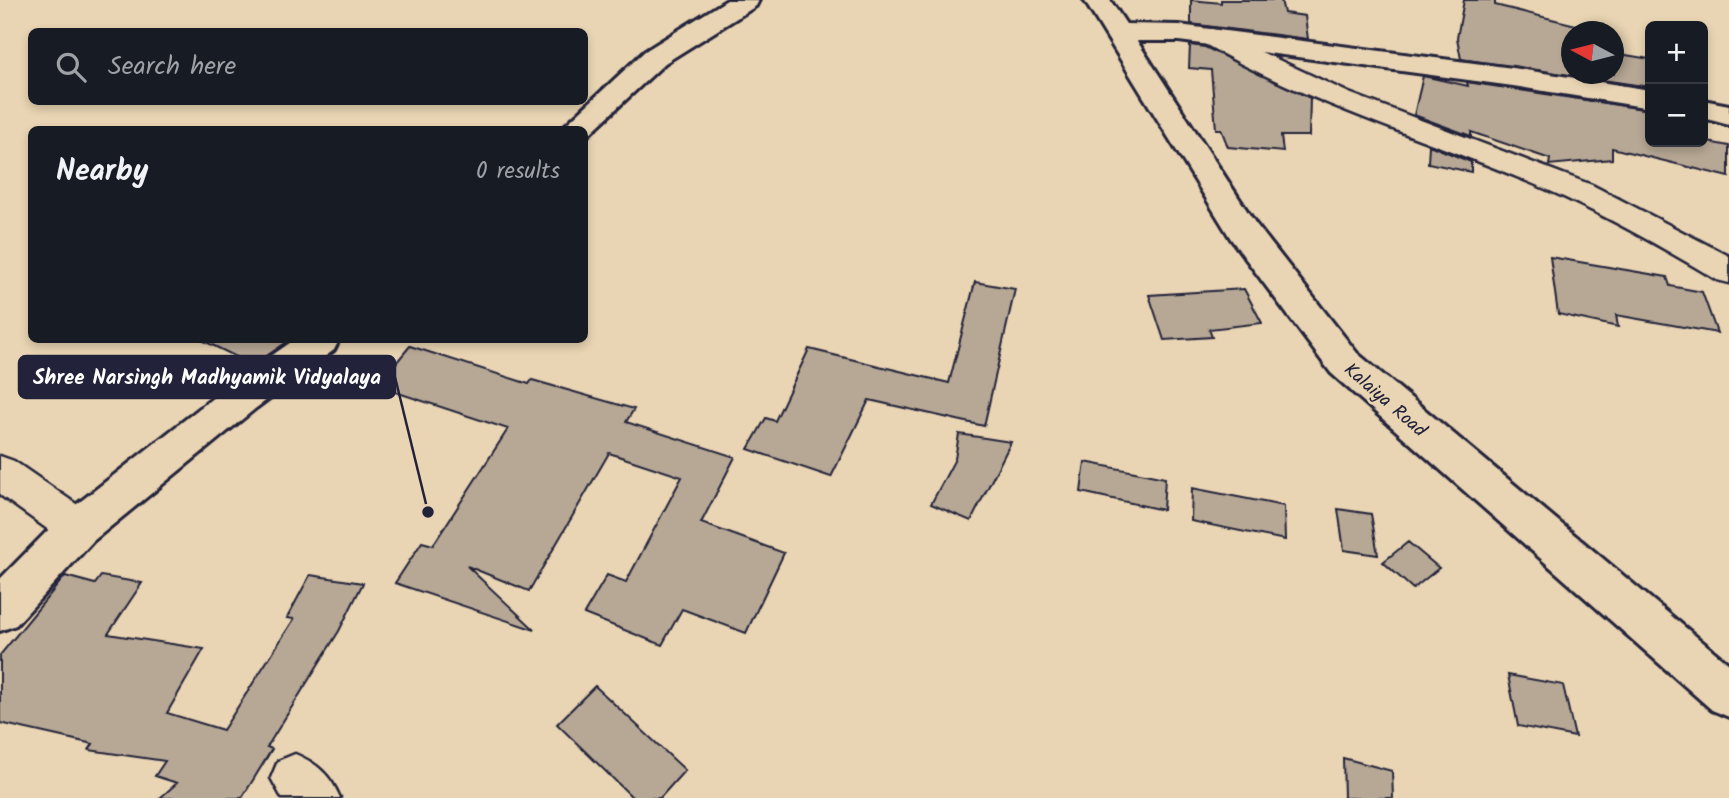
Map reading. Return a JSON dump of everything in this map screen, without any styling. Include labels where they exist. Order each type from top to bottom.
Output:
[{"type":"street","points":[[579,126],[655,57],[746,0]]},
{"type":"street","name":"Kalaiya Road","points":[[1097,0],[1243,231],[1344,363],[1729,694]]},
{"type":"street","points":[[1117,32],[1179,33],[1212,37],[1513,77],[1645,98]]},
{"type":"street","points":[[1212,37],[1248,60],[1303,86],[1559,183],[1683,244],[1729,271]]},
{"type":"street","points":[[1708,110],[1729,115]]},
{"type":"street","points":[[0,610],[78,528],[242,397],[317,343]]},
{"type":"street","points":[[0,474],[78,528]]},
{"type":"building","points":[[1191,0],[1221,3],[1221,0],[1281,0],[1284,13],[1305,16],[1308,39],[1191,24]]},
{"type":"building","points":[[1464,0],[1495,0],[1495,5],[1561,21],[1561,74],[1461,59],[1457,38]]},
{"type":"building","points":[[1190,45],[1205,47],[1310,98],[1309,136],[1281,136],[1283,152],[1228,147],[1221,129],[1216,129],[1211,70],[1189,68]]},
{"type":"building","points":[[1624,55],[1645,58],[1645,86],[1624,83]]},
{"type":"building","points":[[1423,76],[1468,86],[1467,82],[1645,109],[1645,147],[1708,147],[1708,142],[1729,146],[1729,177],[1612,148],[1612,159],[1549,165],[1550,159],[1471,132],[1471,136],[1414,115]]},
{"type":"building","points":[[1429,145],[1471,162],[1471,172],[1428,163]]},
{"type":"building","points":[[1550,257],[1667,277],[1670,286],[1702,292],[1717,333],[1616,315],[1618,327],[1558,314]]},
{"type":"building","points":[[975,282],[1015,289],[984,426],[869,400],[831,477],[748,449],[766,418],[775,421],[809,349],[949,383]]},
{"type":"building","points":[[1244,289],[1262,323],[1209,329],[1212,337],[1164,340],[1149,295]]},
{"type":"building","points":[[208,343],[286,343],[253,365]]},
{"type":"building","points":[[410,346],[529,384],[532,380],[634,409],[626,422],[735,457],[701,523],[784,553],[746,633],[682,609],[662,645],[584,614],[607,575],[626,582],[682,477],[609,453],[529,591],[467,566],[535,630],[395,583],[422,542],[433,545],[508,429],[377,386]]},
{"type":"building","points":[[959,434],[1011,442],[971,521],[931,504],[955,459]]},
{"type":"building","points":[[1085,462],[1165,478],[1163,510],[1081,492]]},
{"type":"building","points":[[1192,488],[1284,506],[1285,540],[1191,521]]},
{"type":"building","points":[[1338,509],[1371,514],[1378,555],[1344,550]]},
{"type":"building","points":[[1408,542],[1439,568],[1413,589],[1383,562]]},
{"type":"building","points":[[310,575],[363,583],[339,631],[267,747],[272,749],[242,798],[160,798],[177,783],[155,776],[165,761],[89,750],[93,744],[0,723],[0,655],[65,576],[95,584],[101,576],[142,583],[108,634],[204,649],[167,713],[223,730],[294,619],[287,618]]},
{"type":"building","points":[[1508,675],[1563,685],[1575,737],[1518,726]]},
{"type":"building","points":[[595,686],[685,770],[660,798],[633,798],[557,724]]},
{"type":"building","points":[[1343,758],[1392,771],[1393,798],[1344,798]]},
{"type":"place","name":"Shree Narsingh Madhyamik Vidyalaya","points":[[428,512]]}]
